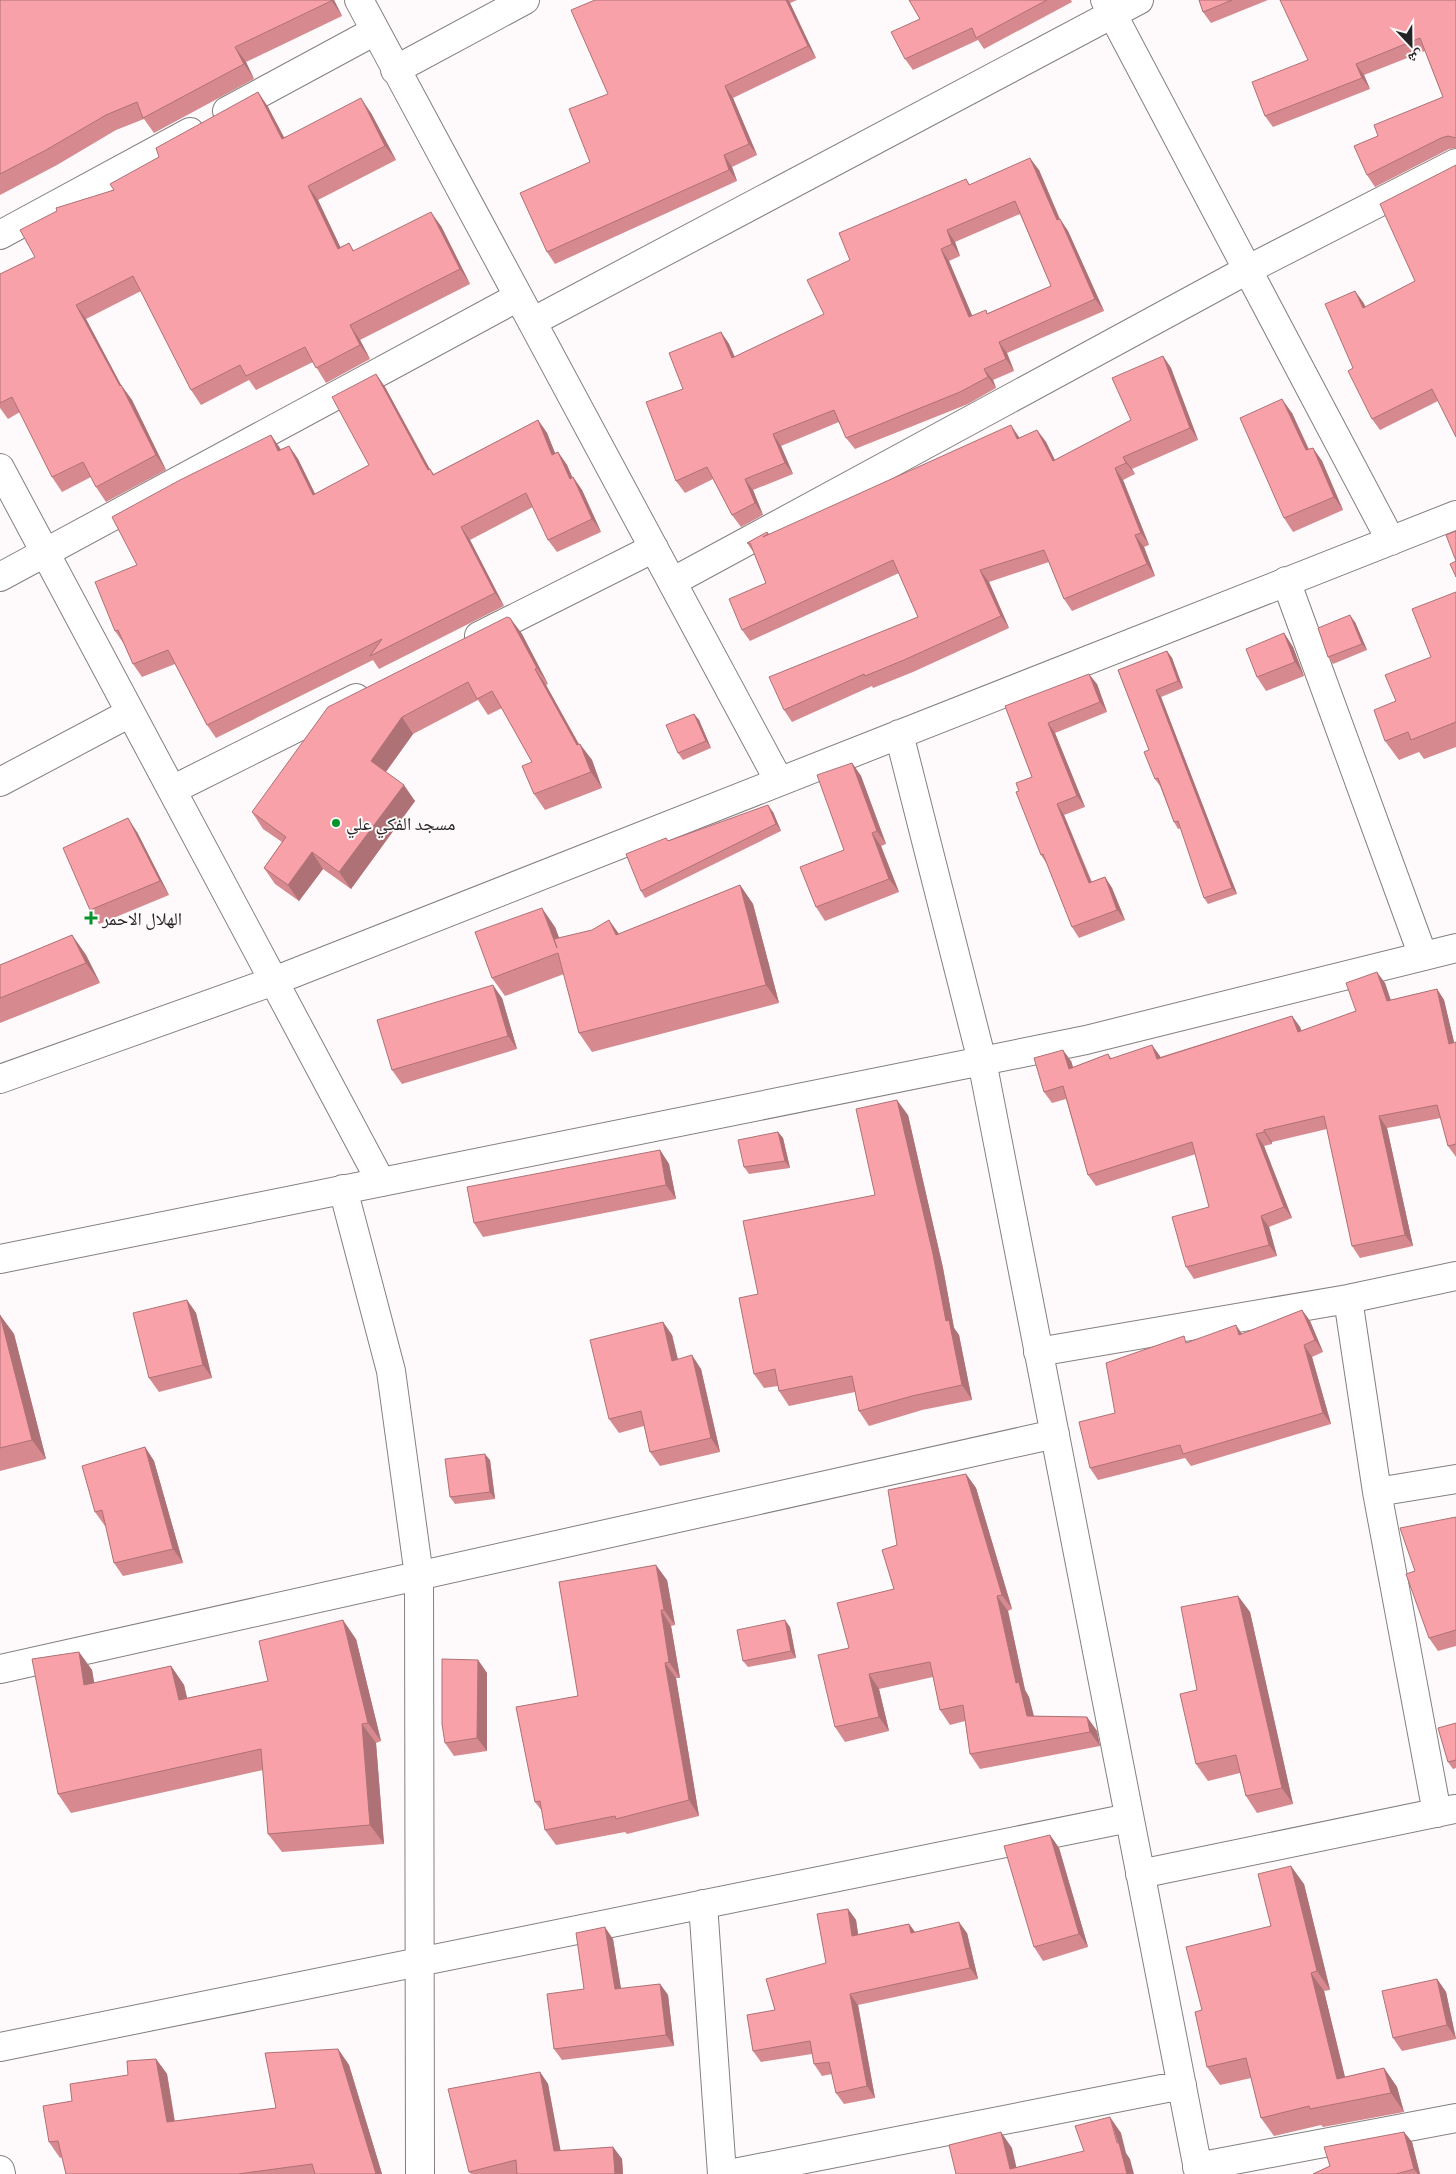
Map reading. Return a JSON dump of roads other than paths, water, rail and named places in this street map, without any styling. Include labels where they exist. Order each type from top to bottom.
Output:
[{"type":"street","points":[[359,0],[779,781]]},
{"type":"street","points":[[395,70],[525,0]]},
{"type":"street","points":[[532,322],[1109,7],[1139,0]]},
{"type":"street","points":[[1109,7],[1391,541]]},
{"type":"street","points":[[0,235],[375,31]]},
{"type":"street","points":[[672,582],[1248,270],[1456,163]]},
{"type":"street","points":[[0,577],[518,297]]},
{"type":"street","points":[[0,468],[381,1182]]},
{"type":"street","points":[[0,1079],[274,981],[1456,515]]},
{"type":"street","points":[[457,646],[654,548]]},
{"type":"street","points":[[1286,581],[1423,956]]},
{"type":"street","points":[[172,790],[377,687]]},
{"type":"street","points":[[0,782],[130,713]]},
{"type":"street","points":[[898,734],[982,1061],[1198,2170],[1456,2118]]},
{"type":"street","points":[[0,1259],[1086,1040],[1456,948]]},
{"type":"street","points":[[343,1190],[392,1371],[419,1576],[420,2174]]},
{"type":"street","points":[[1038,1352],[1348,1299],[1456,1276]]},
{"type":"street","points":[[1140,1874],[1447,1811],[1377,1492],[1348,1299]]},
{"type":"street","points":[[0,1669],[1055,1434]]},
{"type":"street","points":[[1377,1492],[1456,1479]]},
{"type":"street","points":[[0,2047],[1129,1818]]},
{"type":"street","points":[[703,1904],[722,2174]]},
{"type":"street","points":[[729,2174],[1182,2085]]},
{"type":"street","points":[[0,2170],[1,2174]]},
{"type":"place","name":"مسجد الفكي علي","points":[[336,823]]},
{"type":"place","name":"الهلال الاحمر","points":[[91,918]]}]
